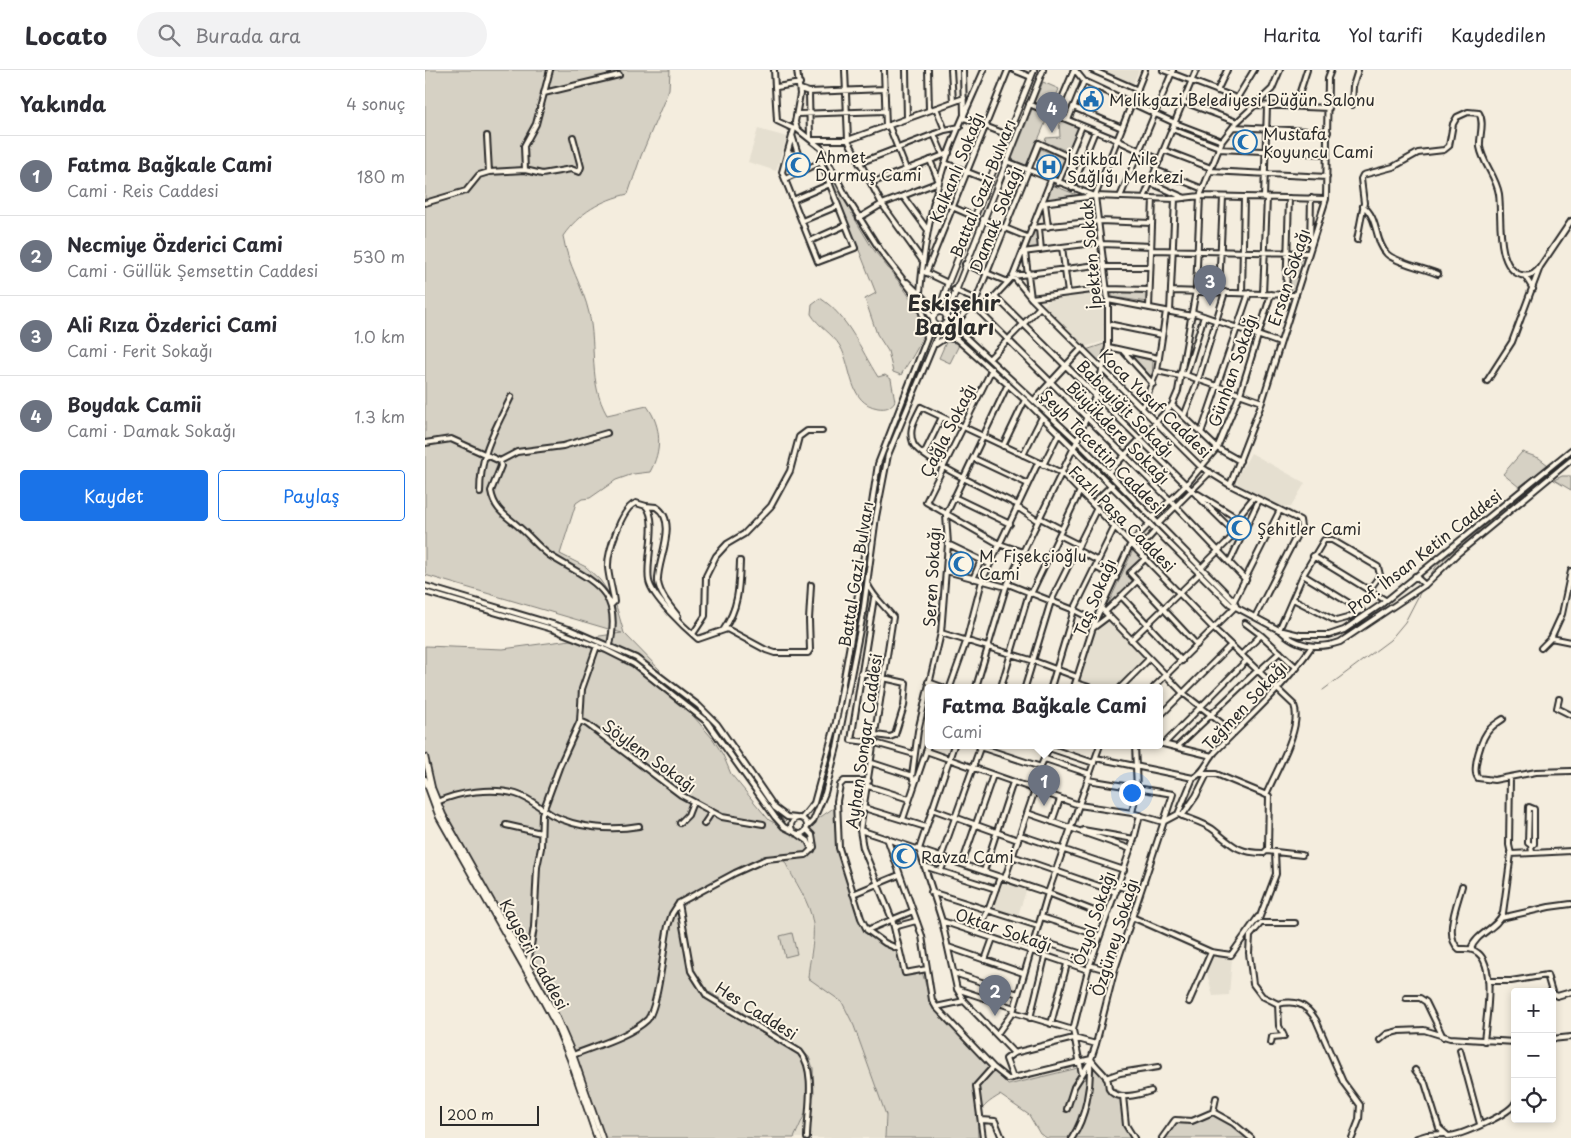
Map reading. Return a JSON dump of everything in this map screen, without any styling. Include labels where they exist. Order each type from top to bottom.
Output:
[{"type":"main road","name":"Battal Gazi Bulvarı","points":[[939,311],[948,283],[1034,70]]},
{"type":"main road","name":"Battal Gazi Bulvarı","points":[[942,327],[954,290],[1043,70]]},
{"type":"main road","points":[[942,327],[933,320],[939,311],[946,317]]},
{"type":"main road","points":[[425,757],[428,790]]},
{"type":"main road","points":[[425,779],[428,790]]},
{"type":"main road","name":"Kayseri Caddesi","points":[[428,790],[437,802],[556,1016],[573,1055],[602,1138]]},
{"type":"main road","name":"Kayseri Caddesi","points":[[428,790],[439,817],[548,1010],[570,1059],[597,1138]]},
{"type":"street","points":[[525,170],[524,146],[536,124],[550,70]]},
{"type":"street","points":[[774,70],[777,87],[777,121],[795,128],[821,148],[859,218],[933,320]]},
{"type":"street","points":[[804,70],[797,71],[800,86],[795,128],[782,172],[818,262],[855,248],[821,162]]},
{"type":"street","points":[[845,70],[847,140],[882,204],[923,260]]},
{"type":"street","points":[[884,70],[887,126],[906,169]]},
{"type":"street","points":[[906,70],[907,119]]},
{"type":"street","points":[[928,70],[929,110]]},
{"type":"street","points":[[951,70],[953,101]]},
{"type":"street","points":[[963,70],[964,118]]},
{"type":"street","points":[[920,292],[924,272],[923,260],[927,230],[934,199],[945,163],[984,70]]},
{"type":"street","name":"Kalkanlı Sokağı","points":[[924,272],[953,207],[1008,70]]},
{"type":"street","points":[[1014,70],[1031,76]]},
{"type":"street","points":[[1055,115],[1077,70]]},
{"type":"street","points":[[1077,70],[1084,81],[1155,112],[1175,123],[1222,140]]},
{"type":"street","points":[[1092,70],[1137,90]]},
{"type":"street","name":"İpekten Sokak","points":[[977,684],[1007,586],[1077,442],[1096,394],[1103,369],[1108,347],[1108,300],[1095,196],[1145,70]]},
{"type":"street","points":[[1163,70],[1173,72],[1192,82],[1255,105],[1329,108]]},
{"type":"street","points":[[1144,198],[1196,70]]},
{"type":"street","points":[[1217,91],[1227,70]]},
{"type":"street","points":[[1237,98],[1254,70]]},
{"type":"street","points":[[1109,473],[1157,423],[1172,405],[1178,391],[1196,290],[1200,196],[1222,140],[1237,122],[1272,89],[1280,70]]},
{"type":"street","points":[[1295,107],[1307,70]]},
{"type":"street","name":"Ersan Sokağı","points":[[1230,485],[1262,402],[1310,246],[1322,216],[1326,199],[1328,78],[1331,70]]},
{"type":"street","points":[[1352,104],[1353,86],[1358,70]]},
{"type":"street","points":[[1121,197],[1173,72]]},
{"type":"street","points":[[544,93],[619,75]]},
{"type":"street","points":[[1068,120],[1084,81]]},
{"type":"street","points":[[777,87],[800,86],[809,92],[885,89]]},
{"type":"street","points":[[809,92],[811,139]]},
{"type":"street","points":[[811,139],[847,140],[964,98]]},
{"type":"street","points":[[1184,102],[1237,122]]},
{"type":"street","points":[[1029,104],[1160,160]]},
{"type":"street","points":[[1263,294],[1267,106]]},
{"type":"street","points":[[1073,107],[1122,128]]},
{"type":"street","points":[[936,108],[945,130]]},
{"type":"street","points":[[797,114],[885,111]]},
{"type":"street","points":[[1357,240],[1363,206],[1361,179],[1363,175],[1393,167],[1418,153],[1444,150],[1449,146],[1453,124],[1457,117],[1468,112],[1477,112],[1482,118],[1481,148],[1499,192],[1505,261],[1513,271],[1525,275],[1533,274],[1541,266],[1571,222]]},
{"type":"street","points":[[964,118],[1008,135]]},
{"type":"street","points":[[859,163],[960,126]]},
{"type":"street","points":[[1058,183],[1083,126]]},
{"type":"street","points":[[1233,127],[1328,132]]},
{"type":"street","points":[[1172,129],[1219,148],[1327,154]]},
{"type":"street","points":[[1071,188],[1095,131]]},
{"type":"street","points":[[934,134],[943,155]]},
{"type":"street","points":[[787,153],[798,154],[792,135]]},
{"type":"street","points":[[487,136],[489,172]]},
{"type":"street","points":[[425,203],[466,191],[479,175],[489,172],[525,170],[542,174],[567,169],[580,172],[581,167],[573,137]]},
{"type":"street","name":"Damak Sokağı","points":[[954,325],[976,300],[1039,144],[1069,157]]},
{"type":"street","points":[[1164,150],[1210,169],[1265,174],[1327,176]]},
{"type":"street","points":[[871,183],[949,153]]},
{"type":"street","points":[[785,179],[821,162],[825,157]]},
{"type":"street","points":[[930,160],[939,182]]},
{"type":"street","points":[[1006,161],[1095,196]]},
{"type":"street","points":[[945,163],[990,181]]},
{"type":"street","points":[[1156,170],[1203,189]]},
{"type":"street","points":[[980,312],[1013,276],[1051,180]]},
{"type":"street","points":[[859,218],[882,204],[939,182]]},
{"type":"street","points":[[1151,183],[1188,199]]},
{"type":"street","points":[[793,200],[830,184]]},
{"type":"street","points":[[903,196],[927,230]]},
{"type":"street","points":[[1043,203],[1095,196],[1175,199],[1188,199],[1200,196],[1326,199]]},
{"type":"street","points":[[1219,291],[1223,197]]},
{"type":"street","points":[[1242,292],[1244,197]]},
{"type":"street","points":[[1149,308],[1153,198]]},
{"type":"street","points":[[1286,295],[1289,198]]},
{"type":"street","points":[[1310,246],[1311,198]]},
{"type":"street","points":[[934,199],[975,217]]},
{"type":"street","points":[[1142,408],[1157,371],[1162,335],[1172,291],[1175,199]]},
{"type":"street","points":[[1043,203],[1048,227]]},
{"type":"street","points":[[802,221],[838,206]]},
{"type":"street","points":[[1363,206],[1372,215],[1385,253],[1390,257],[1438,274]]},
{"type":"street","points":[[982,219],[1027,237]]},
{"type":"street","points":[[1031,228],[1099,221],[1152,223]]},
{"type":"street","points":[[810,241],[846,225]]},
{"type":"street","points":[[1039,228],[1041,250]]},
{"type":"street","points":[[1023,252],[1101,243],[1173,250],[1309,253]]},
{"type":"street","points":[[1062,247],[1068,293]]},
{"type":"street","points":[[1023,252],[1031,298],[1107,289],[1149,290]]},
{"type":"street","points":[[965,264],[1008,282]]},
{"type":"street","points":[[1013,276],[1105,266],[1150,267]]},
{"type":"street","points":[[1487,381],[1512,342],[1541,266]]},
{"type":"street","points":[[924,272],[948,283]]},
{"type":"street","points":[[1525,275],[1533,289]]},
{"type":"street","points":[[900,276],[939,311]]},
{"type":"street","name":"Koca Yusuf Caddesi","points":[[1013,276],[1031,298],[1201,467],[1230,485],[1301,521],[1301,527],[1255,618]]},
{"type":"street","points":[[954,290],[976,300]]},
{"type":"street","points":[[1172,291],[1196,290],[1296,295]]},
{"type":"street","points":[[1184,416],[1198,380],[1225,292]]},
{"type":"street","points":[[1201,433],[1249,293]]},
{"type":"street","name":"Günhan Sokağı","points":[[1152,518],[1186,484],[1217,448],[1240,394],[1271,294]]},
{"type":"street","name":"Babayiğit Sokağı","points":[[995,296],[1241,538]]},
{"type":"street","points":[[917,297],[925,322],[927,342]]},
{"type":"street","points":[[1108,300],[1204,316],[1258,337],[1280,343]]},
{"type":"street","name":"Büyükdere Sokağı","points":[[972,304],[1176,506],[1246,580]]},
{"type":"street","points":[[990,358],[1039,306]]},
{"type":"street","points":[[1186,375],[1204,316]]},
{"type":"street","name":"Şeyh Tacettin Caddesi","points":[[946,317],[1109,473],[1236,606]]},
{"type":"street","name":"Battal Gazi Bulvarı","points":[[792,831],[791,823],[799,818],[813,803],[836,722],[855,616],[878,464],[884,442],[927,342],[933,320]]},
{"type":"street","points":[[1108,324],[1162,335]]},
{"type":"street","name":"Şeyh Tacettin Caddesi","points":[[942,327],[1025,400],[1230,604],[1279,630]]},
{"type":"street","name":"Battal Gazi Bulvarı","points":[[806,828],[813,821],[825,793],[837,747],[888,455],[942,327]]},
{"type":"street","points":[[934,345],[945,338],[957,339]]},
{"type":"street","points":[[1108,347],[1158,358]]},
{"type":"street","points":[[1034,400],[1081,348]]},
{"type":"street","points":[[1123,351],[1153,384]]},
{"type":"street","name":"Çağla Sokağı","points":[[946,515],[926,502],[942,465],[992,369]]},
{"type":"street","points":[[1157,371],[1186,375],[1262,402]]},
{"type":"street","name":"Seren Sokağı","points":[[928,682],[941,633],[948,544],[946,515],[1008,384]]},
{"type":"street","points":[[480,493],[480,473],[484,453],[511,397]]},
{"type":"street","points":[[1003,446],[1025,400]]},
{"type":"street","points":[[1172,405],[1217,448],[1240,461]]},
{"type":"street","name":"Fazlı Paşa Caddesi","points":[[923,454],[913,445],[910,429],[921,407],[1062,473],[1093,503],[1179,593],[1294,705],[1296,715],[1293,735],[1266,795]]},
{"type":"street","points":[[942,417],[923,454],[963,478],[1018,506],[1039,520],[1061,529]]},
{"type":"street","points":[[1023,455],[1042,417]]},
{"type":"street","points":[[693,634],[705,616],[706,576],[716,556],[727,544],[744,534],[771,506],[788,477],[799,437],[807,432],[822,431]]},
{"type":"street","points":[[500,461],[517,452],[563,446],[607,433]]},
{"type":"street","points":[[951,684],[966,642],[982,581],[989,564],[1028,484],[1059,433]]},
{"type":"street","points":[[425,444],[451,439],[500,461]]},
{"type":"street","name":"Prof. İhsan Ketin Caddesi","points":[[1279,630],[1315,637],[1344,630],[1385,600],[1571,450]]},
{"type":"street","points":[[973,458],[1028,484]]},
{"type":"street","name":"Prof. İhsan Ketin Caddesi","points":[[1279,630],[1299,644],[1312,646],[1329,646],[1353,635],[1425,585],[1456,556],[1571,460]]},
{"type":"street","points":[[500,461],[501,466],[491,491],[499,511],[519,526],[537,546],[595,582],[611,604],[614,602],[608,561],[620,524],[629,506],[636,503],[660,509],[665,517],[665,543],[658,583],[663,597],[693,634],[702,639],[724,629],[734,615],[739,598],[739,561]]},
{"type":"street","points":[[1158,524],[1210,472]]},
{"type":"street","points":[[1093,503],[1112,485]]},
{"type":"street","points":[[1192,490],[1237,518],[1254,497]]},
{"type":"street","points":[[1002,684],[1030,593],[1080,491]]},
{"type":"street","points":[[954,497],[1010,524]]},
{"type":"street","points":[[1230,561],[1259,500]]},
{"type":"street","points":[[646,506],[649,511],[650,529],[649,581],[659,600],[684,623]]},
{"type":"street","points":[[1026,684],[1035,661],[1051,602],[1097,508]]},
{"type":"street","points":[[1234,602],[1280,510]]},
{"type":"street","points":[[946,515],[999,544],[1023,552]]},
{"type":"street","name":"Taş Sokağı","points":[[1075,684],[1095,622],[1131,543],[1150,523]]},
{"type":"street","points":[[1052,684],[1073,610],[1115,526]]},
{"type":"street","points":[[1138,550],[1156,530]]},
{"type":"street","points":[[1201,568],[1235,534]]},
{"type":"street","points":[[1059,535],[1098,561]]},
{"type":"street","points":[[1279,630],[1313,556],[1319,546],[1327,540],[1332,540],[1380,569],[1379,575],[1370,589]]},
{"type":"street","points":[[948,544],[989,564]]},
{"type":"street","points":[[1313,556],[1370,589],[1385,600]]},
{"type":"street","points":[[1146,558],[1129,573],[1197,646]]},
{"type":"street","points":[[973,579],[981,560]]},
{"type":"street","points":[[1095,567],[1116,578]]},
{"type":"street","points":[[946,571],[1030,593],[1073,610],[1095,622]]},
{"type":"street","points":[[1541,648],[1551,638],[1567,598],[1571,571]]},
{"type":"street","points":[[1131,640],[1199,574]]},
{"type":"street","points":[[1303,575],[1366,614]]},
{"type":"street","points":[[1415,576],[1425,585]]},
{"type":"street","points":[[1093,629],[1121,596],[1137,581]]},
{"type":"street","name":"Ayhan Songar Caddesi","points":[[867,583],[874,598],[883,604],[893,617],[869,783],[860,830],[863,848],[892,919],[905,973],[927,969]]},
{"type":"street","points":[[724,629],[775,653],[808,653],[810,650],[811,585]]},
{"type":"street","points":[[425,586],[543,621],[610,645],[636,658],[699,706],[725,734],[775,808],[787,817],[799,818],[812,835],[814,842],[812,850],[802,857],[766,859],[679,903],[668,926],[652,1013],[642,1024],[630,1031],[573,1055]]},
{"type":"street","points":[[425,592],[542,626],[597,646],[634,664],[707,722],[775,817],[784,827],[808,841],[812,850]]},
{"type":"street","points":[[1121,596],[1182,661]]},
{"type":"street","points":[[874,598],[851,740],[875,743],[915,754]]},
{"type":"street","points":[[607,599],[614,615],[610,645]]},
{"type":"street","points":[[1293,599],[1336,621],[1347,618],[1361,610]]},
{"type":"street","points":[[1158,684],[1236,606]]},
{"type":"street","points":[[1101,608],[1183,693],[1234,733]]},
{"type":"street","points":[[1245,623],[1297,668]]},
{"type":"street","points":[[941,633],[989,649],[1035,661],[1077,677]]},
{"type":"street","points":[[1241,655],[1261,635]]},
{"type":"street","points":[[1329,635],[1329,646]]},
{"type":"street","points":[[1551,638],[1571,642]]},
{"type":"street","points":[[1163,713],[1231,645]]},
{"type":"street","points":[[528,964],[533,946],[537,867],[544,810],[560,765],[579,721],[582,689],[597,646]]},
{"type":"street","name":"Teğmen Sokağı","points":[[1193,778],[1200,774],[1212,756],[1297,668],[1312,646]]},
{"type":"street","points":[[1177,747],[1280,652]]},
{"type":"street","points":[[1124,684],[1149,659]]},
{"type":"street","points":[[1212,756],[1164,744],[1199,706],[1247,660]]},
{"type":"street","points":[[861,672],[905,682],[904,706],[895,735],[890,737],[876,735]]},
{"type":"street","points":[[928,682],[934,684]]},
{"type":"street","name":"Seren Sokağı","points":[[914,782],[912,776],[925,699]]},
{"type":"street","points":[[1559,699],[1557,708],[1571,715]]},
{"type":"street","points":[[1503,719],[1488,730],[1474,772],[1478,778],[1485,780],[1536,772],[1571,772]]},
{"type":"street","name":"Söylem Sokağı","points":[[579,721],[587,724],[621,752],[693,802],[722,817],[763,824]]},
{"type":"street","points":[[953,749],[919,849],[931,892],[942,921],[957,989],[964,1001],[1014,1053]]},
{"type":"street","points":[[941,870],[955,818],[979,749]]},
{"type":"street","points":[[989,749],[1041,767]]},
{"type":"street","points":[[977,932],[1012,856],[1033,789],[1049,749]]},
{"type":"street","points":[[1058,749],[1094,763]]},
{"type":"street","points":[[997,1034],[1014,1010],[1023,973],[1048,893],[1099,749]]},
{"type":"street","points":[[1132,812],[1137,789],[1135,749]]},
{"type":"street","points":[[903,819],[926,751],[1079,806],[1132,812],[1163,822],[1180,815],[1196,796],[1207,774]]},
{"type":"street","points":[[1096,758],[1193,778],[1180,815]]},
{"type":"street","points":[[1045,759],[1090,774]]},
{"type":"street","points":[[872,763],[912,776]]},
{"type":"street","points":[[1200,774],[1216,774],[1269,796],[1267,851]]},
{"type":"street","points":[[962,864],[993,775]]},
{"type":"street","points":[[1501,918],[1509,881],[1511,854],[1510,777]]},
{"type":"street","points":[[1088,780],[1137,789]]},
{"type":"street","points":[[899,949],[885,943],[867,930],[861,918],[839,848],[837,801],[840,785],[843,782],[869,783],[909,799]]},
{"type":"street","points":[[983,871],[1013,782]]},
{"type":"street","name":"Özgüney Sokağı","points":[[1090,1060],[1096,1044],[1114,972],[1173,794],[1137,789]]},
{"type":"street","points":[[437,802],[453,795],[511,793],[539,804],[544,810],[577,824],[610,829],[639,826]]},
{"type":"street","points":[[1052,822],[1060,799]]},
{"type":"street","points":[[680,823],[688,815],[693,802]]},
{"type":"street","points":[[1531,845],[1534,844],[1534,809],[1529,807],[1528,843],[1531,845],[1531,853]]},
{"type":"street","points":[[865,808],[926,827]]},
{"type":"street","points":[[932,809],[997,832],[1063,849],[1124,870]]},
{"type":"street","points":[[704,824],[712,812]]},
{"type":"street","points":[[1027,813],[1070,830],[1131,848]]},
{"type":"street","points":[[1180,815],[1214,830],[1236,848],[1249,852],[1267,851],[1303,855]]},
{"type":"street","name":"Özyol Sokağı","points":[[1073,1030],[1088,968],[1124,870],[1140,816]]},
{"type":"street","points":[[507,825],[541,833]]},
{"type":"street","points":[[797,834],[806,828]]},
{"type":"street","points":[[860,830],[1048,893],[1107,916]]},
{"type":"street","points":[[1070,830],[1134,839]]},
{"type":"street","points":[[887,838],[916,921],[932,1000],[936,1007],[1003,1076],[1013,1078],[1090,1060]]},
{"type":"street","points":[[1511,854],[1571,851]]},
{"type":"street","points":[[1132,917],[1211,952],[1231,955],[1259,917],[1277,874],[1275,852]]},
{"type":"street","points":[[1012,856],[1116,892]]},
{"type":"street","points":[[924,866],[996,889]]},
{"type":"street","points":[[853,894],[899,875]]},
{"type":"street","points":[[1118,886],[1140,893]]},
{"type":"street","points":[[1463,886],[1453,919],[1453,938],[1459,949],[1471,949],[1479,953],[1489,968],[1484,1041]]},
{"type":"street","points":[[931,892],[1038,926]]},
{"type":"street","name":"Hes Caddesi","points":[[679,903],[691,971],[707,996],[800,1052],[805,1058],[811,1073],[807,1138]]},
{"type":"street","points":[[1471,949],[1475,941],[1501,918],[1571,904]]},
{"type":"street","points":[[867,930],[913,911]]},
{"type":"street","points":[[503,921],[512,916]]},
{"type":"street","points":[[1041,916],[1100,936]]},
{"type":"street","points":[[1259,917],[1261,923]]},
{"type":"street","points":[[894,927],[916,921]]},
{"type":"street","name":"Oktar Sokağı","points":[[942,921],[1067,964],[1114,972]]},
{"type":"street","points":[[1295,923],[1261,923],[1250,936],[1249,953],[1253,984],[1262,996],[1278,1004],[1290,1001],[1299,1003],[1311,1012],[1343,1082],[1359,1105],[1359,1120],[1353,1138]]},
{"type":"street","points":[[985,960],[993,938]]},
{"type":"street","points":[[1034,938],[1092,957]]},
{"type":"street","points":[[948,947],[1023,973]]},
{"type":"street","points":[[1189,1002],[1211,952]]},
{"type":"street","points":[[1030,1018],[1045,957]]},
{"type":"street","points":[[1051,1024],[1067,964]]},
{"type":"street","points":[[954,973],[1018,994]]},
{"type":"street","points":[[1488,981],[1511,981],[1547,975],[1551,988]]},
{"type":"street","points":[[957,989],[1014,1010],[1030,1018],[1073,1030],[1078,1064],[1082,1074]]},
{"type":"street","points":[[1556,995],[1571,992]]},
{"type":"street","points":[[1406,998],[1420,998],[1426,1002],[1443,1036]]},
{"type":"street","points":[[936,1007],[964,1001]]},
{"type":"street","points":[[1271,1043],[1272,1037],[1284,1036],[1279,1026],[1278,1004]]},
{"type":"street","points":[[1379,1040],[1387,1034],[1425,1030],[1443,1036],[1511,1042]]},
{"type":"street","points":[[1556,1039],[1571,1037]]},
{"type":"street","points":[[1013,1078],[1006,1059],[1014,1053],[1074,1038],[1096,1044]]},
{"type":"street","points":[[1461,1050],[1480,1124]]},
{"type":"street","points":[[1067,1109],[1074,1087],[1090,1060]]},
{"type":"street","points":[[1090,1060],[1106,1078],[1110,1090],[1123,1096],[1151,1091]]},
{"type":"street","points":[[1072,1138],[1081,1117],[1089,1089],[1090,1060]]},
{"type":"street","points":[[983,1138],[976,1086],[993,1067]]},
{"type":"street","points":[[1106,1078],[1120,1073],[1158,1067]]},
{"type":"street","points":[[1415,1070],[1425,1083],[1439,1128],[1444,1134]]},
{"type":"street","points":[[1123,1096],[1126,1125],[1134,1138]]},
{"type":"street","points":[[1213,1112],[1216,1098]]},
{"type":"street","points":[[1417,1138],[1427,1135],[1444,1134],[1452,1136],[1511,1108]]},
{"type":"street","points":[[1162,1138],[1175,1120],[1192,1121],[1213,1112]]},
{"type":"street","points":[[1213,1112],[1233,1123],[1251,1138]]},
{"type":"street","points":[[982,1120],[995,1121],[1002,1138]]},
{"type":"shaded area","points":[[425,70],[670,70],[669,89],[641,156],[628,194],[600,204],[583,214],[563,236],[568,257],[589,313],[593,339],[595,377],[601,403],[607,415],[647,406],[658,430],[657,455],[650,472],[633,474],[616,480],[590,498],[582,499],[576,503],[560,554],[586,567],[600,580],[615,602],[624,633],[660,670],[657,674],[713,739],[723,755],[731,774],[769,820],[796,834],[835,807],[839,854],[860,922],[874,939],[897,951],[903,975],[922,972],[932,1006],[1008,1085],[1074,1069],[1094,1061],[1107,1074],[1113,1088],[1123,1093],[1126,1120],[1136,1138],[1047,1138],[1040,1134],[1029,1115],[1000,1095],[987,1104],[980,1112],[978,1138],[885,1138],[886,1115],[854,1026],[842,1002],[808,978],[813,924],[809,907],[784,860],[765,861],[682,902],[681,906],[692,971],[703,988],[788,1041],[809,1057],[813,1068],[814,1094],[794,1138],[598,1138],[568,1050],[436,807],[425,773],[425,646],[503,649],[622,633],[425,575]]},
{"type":"shaded area","points":[[1099,70],[1139,70],[1133,84]]},
{"type":"shaded area","points":[[1043,82],[1059,89],[1051,110],[1034,103]]},
{"type":"shaded area","points":[[1033,107],[1049,114],[1027,166],[1012,159]]},
{"type":"shaded area","points":[[1059,119],[1080,127],[1070,152],[1045,142],[1046,138],[1060,137]]},
{"type":"shaded area","points":[[758,129],[787,137],[776,171],[748,162]]},
{"type":"shaded area","points":[[1041,149],[1065,159],[1061,170],[1053,167],[1053,161],[1047,159],[1045,163],[1036,160]]},
{"type":"shaded area","points":[[824,162],[871,246],[902,286],[922,321],[923,330],[920,342],[901,375],[893,372],[888,351],[877,334],[865,299],[876,293]]},
{"type":"shaded area","points":[[1052,185],[1080,196],[1046,200]]},
{"type":"shaded area","points":[[1037,230],[1039,248],[1026,250],[1034,231]]},
{"type":"shaded area","points":[[1291,259],[1306,260],[1297,290],[1290,294]]},
{"type":"shaded area","points":[[1112,291],[1147,292],[1147,302],[1112,297]]},
{"type":"shaded area","points":[[1104,293],[1105,341],[1084,347],[1044,306],[1049,300]]},
{"type":"shaded area","points":[[820,298],[839,314],[878,377],[885,375],[891,379],[895,401],[890,407],[878,408],[868,405],[856,392],[840,346],[811,314],[812,304]]},
{"type":"shaded area","points":[[947,340],[959,345],[950,363],[939,358]]},
{"type":"shaded area","points":[[1107,343],[1102,367],[1086,350]]},
{"type":"shaded area","points":[[1130,355],[1153,361],[1152,378]]},
{"type":"shaded area","points":[[1100,372],[1095,391],[1086,384]]},
{"type":"shaded area","points":[[1522,452],[1539,458],[1548,465],[1519,487],[1503,474]]},
{"type":"shaded area","points":[[1251,453],[1305,483],[1291,507],[1275,506],[1239,485],[1236,479]]},
{"type":"shaded area","points":[[1562,476],[1571,476],[1571,490],[1554,480]]},
{"type":"shaded area","points":[[1133,550],[1142,557],[1127,573],[1134,581],[1106,609]]},
{"type":"shaded area","points":[[1109,620],[1147,659],[1121,684],[1086,684],[1080,682],[1094,633]]},
{"type":"shaded area","points":[[784,860],[811,913],[813,933],[809,959],[810,979],[842,1002],[854,1026],[886,1115],[885,1138],[794,1138],[814,1094],[814,1072],[743,1014],[707,992],[692,971],[682,902],[765,861]]},
{"type":"shaded area","points":[[1001,880],[1027,888],[1017,918],[991,909]]},
{"type":"shaded area","points":[[792,933],[797,954],[785,957],[780,936]]},
{"type":"shaded area","points":[[1207,955],[1220,955],[1232,958],[1229,995],[1213,996],[1203,958]]},
{"type":"shaded area","points":[[1213,1110],[1236,1122],[1253,1138],[1159,1138],[1171,1119],[1180,1117],[1191,1119]]},
{"type":"waterway","points":[[1430,575],[1438,564],[1571,455]]},
{"type":"waterway","points":[[1323,690],[1390,640],[1405,622],[1420,593]]},
{"type":"place","name":"Melikgazi Belediyesi Düğün Salonu","points":[[1091,99]]},
{"type":"place","name":"Boydak Camii","points":[[1052,133]]},
{"type":"place","name":"Mustafa Koyuncu Cami","points":[[1245,142]]},
{"type":"place","name":"Ahmet Durmuş Cami","points":[[798,165]]},
{"type":"place","name":"İstikbal Aile Sağlığı Merkezi","points":[[1049,167]]},
{"type":"place","name":"Ali Rıza Özderici Cami","points":[[1210,306]]},
{"type":"place","name":"Şehitler Cami","points":[[1239,528]]},
{"type":"place","name":"M. Fişekçioğlu Cami","points":[[961,564]]},
{"type":"place","name":"Fatma Bağkale Cami","points":[[1044,806]]},
{"type":"place","name":"Ravza Cami","points":[[904,856]]},
{"type":"place","name":"Necmiye Özderici Cami","points":[[995,1016]]},
{"type":"district","name":"Eskişehir Bağları","points":[[954,314]]}]
